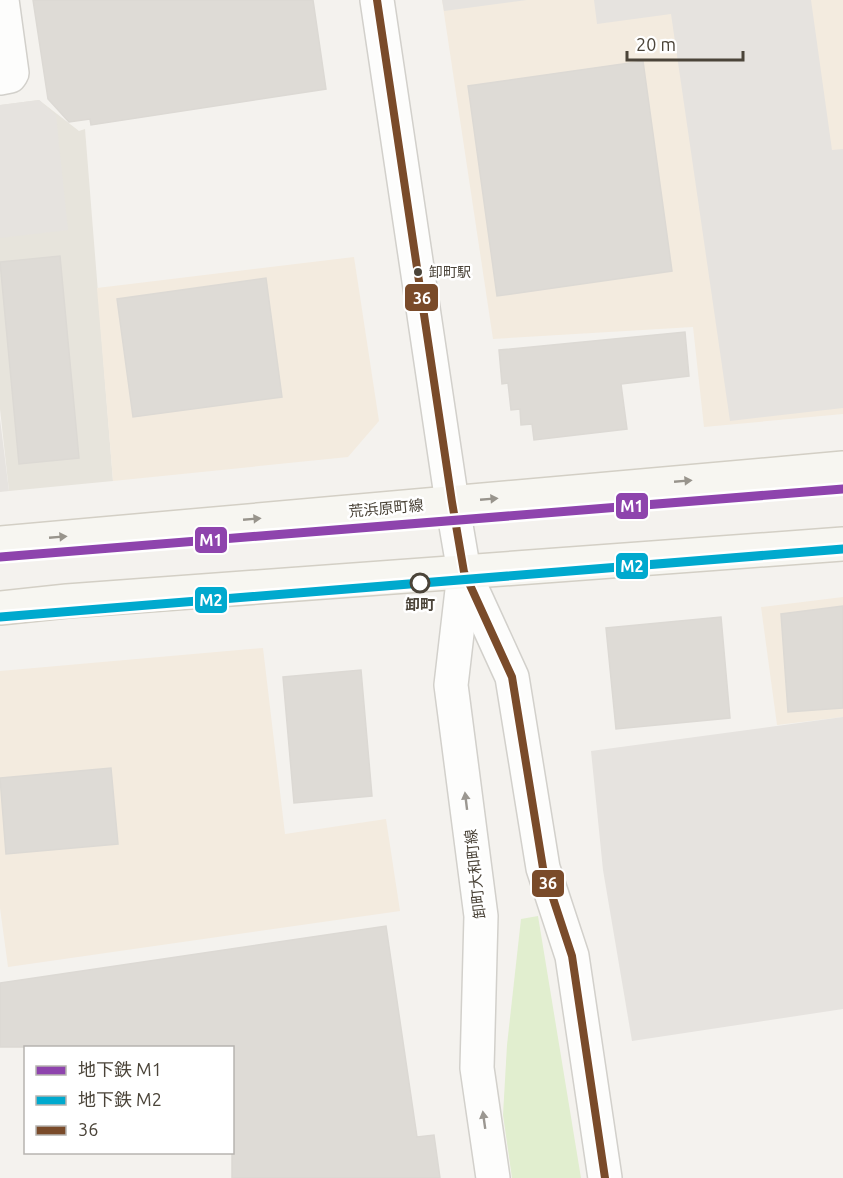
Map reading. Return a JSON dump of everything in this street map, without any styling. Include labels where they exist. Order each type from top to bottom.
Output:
[{"type":"main road","name":"荒浜原町線","points":[[0,543],[843,468]]},
{"type":"main road","points":[[0,608],[67,601],[843,544]]},
{"type":"street","points":[[0,78],[10,76],[12,73],[2,0]]},
{"type":"street","name":"卸町大和町線","points":[[377,0],[452,502],[465,572],[512,677],[543,868],[572,956],[605,1178]]},
{"type":"street","name":"卸町大和町線","points":[[465,572],[451,685],[481,916],[477,1068],[493,1178]]},
{"type":"shaded area","points":[[442,0],[843,0],[843,414],[704,427],[693,327],[493,339]]},
{"type":"shaded area","points":[[442,0],[527,0],[444,11]]},
{"type":"shaded area","points":[[594,0],[811,0],[832,150],[843,149],[843,408],[730,421],[671,14],[597,24]]},
{"type":"shaded area","points":[[39,100],[79,131],[85,129],[113,481],[9,491],[0,409],[0,105]]},
{"type":"shaded area","points":[[39,100],[56,115],[68,230],[0,238],[0,105]]},
{"type":"shaded area","points":[[354,257],[379,421],[348,457],[113,481],[97,288]]},
{"type":"shaded area","points":[[0,419],[9,491],[0,492]]},
{"type":"shaded area","points":[[843,597],[843,717],[777,725],[761,607]]},
{"type":"shaded area","points":[[263,648],[285,834],[386,819],[400,911],[8,967],[0,908],[0,671]]},
{"type":"shaded area","points":[[843,717],[843,1009],[632,1041],[603,870],[591,751]]},
{"type":"green space","points":[[538,916],[581,1178],[512,1178],[503,1115],[507,1045],[521,919]]},
{"type":"building","points":[[33,0],[313,0],[326,89],[91,125],[90,119],[69,122],[48,99]]},
{"type":"building","points":[[643,61],[672,271],[497,296],[468,86]]},
{"type":"building","points":[[60,256],[79,458],[19,464],[0,262]]},
{"type":"building","points":[[266,278],[282,397],[133,417],[117,299]]},
{"type":"building","points":[[685,332],[689,376],[621,384],[627,429],[534,440],[532,424],[521,425],[520,409],[511,410],[508,383],[502,384],[499,350]]},
{"type":"building","points":[[843,606],[843,708],[788,712],[781,614]]},
{"type":"building","points":[[721,617],[730,718],[616,729],[606,628]]},
{"type":"building","points":[[361,670],[372,796],[294,803],[283,677]]},
{"type":"building","points":[[111,768],[118,844],[6,854],[0,778]]},
{"type":"building","points":[[386,926],[417,1137],[434,1135],[440,1178],[232,1178],[234,1046],[0,1047],[0,983]]},
{"type":"metro line","name":"M1","points":[[0,557],[843,489]]},
{"type":"metro line","name":"M2","points":[[0,617],[843,549]]},
{"type":"transit line","name":"36","points":[[377,0],[464,572],[512,677],[543,868],[572,956],[605,1178]]},
{"type":"place","name":"卸町駅","points":[[418,272]]},
{"type":"place","name":"卸町","points":[[420,583]]}]
